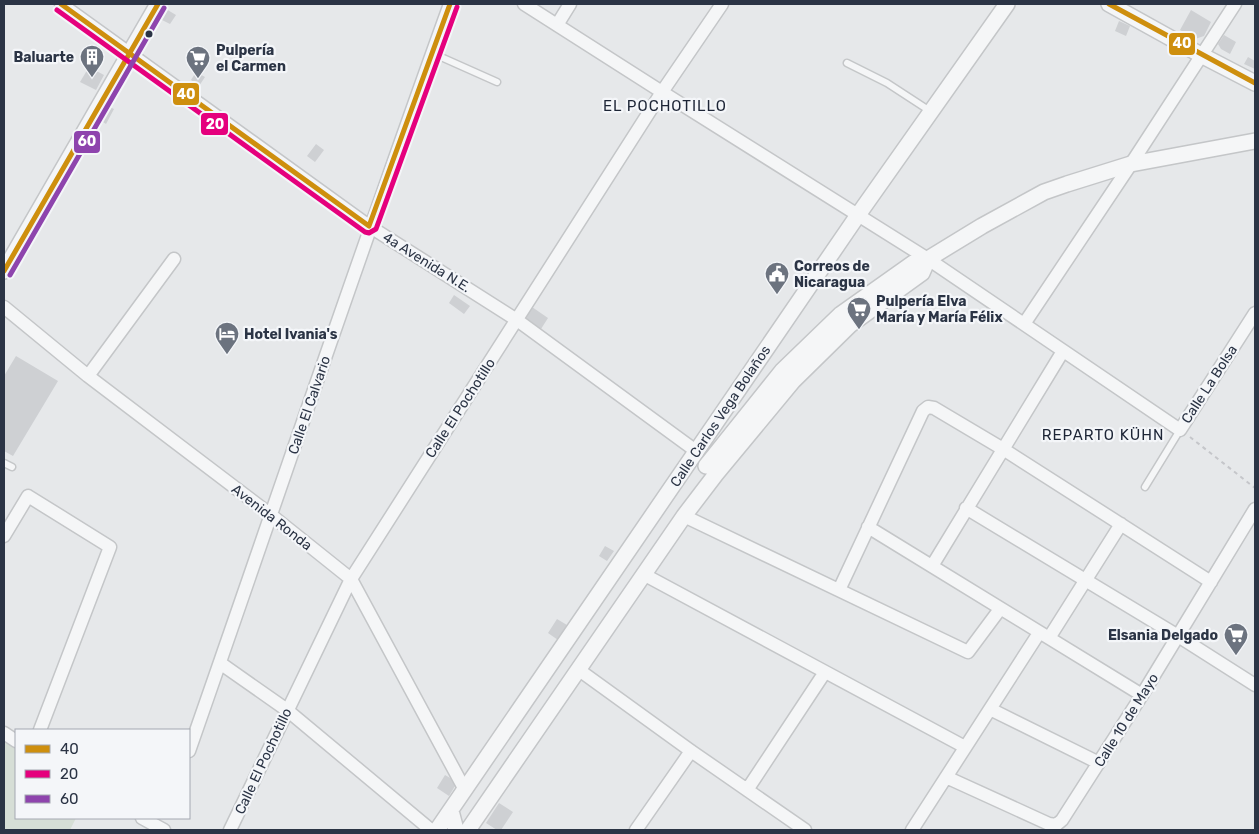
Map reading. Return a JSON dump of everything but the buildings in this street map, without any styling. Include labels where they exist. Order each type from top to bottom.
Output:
[{"type":"street","name":"4a Avenida N.E.","points":[[61,4],[369,226],[517,320],[694,454]]},
{"type":"street","points":[[4,272],[158,4]]},
{"type":"street","name":"Calle El Calvario","points":[[190,748],[369,226],[450,4]]},
{"type":"street","points":[[524,4],[928,259],[1180,430]]},
{"type":"street","points":[[557,25],[570,4]]},
{"type":"street","name":"Calle El Pochotillo","points":[[230,830],[351,579],[662,92],[722,4]]},
{"type":"street","name":"Calle Carlos Vega Bolaños","points":[[437,830],[858,215],[1007,4]]},
{"type":"street","points":[[1109,4],[1255,83]]},
{"type":"street","points":[[1024,324],[1235,4]]},
{"type":"street","name":"Calle Carlos Vega Bolaños","points":[[473,829],[643,574],[684,516],[711,470],[782,371],[841,314],[913,263],[928,259],[982,226],[1044,192],[1131,164],[1255,142]]},
{"type":"street","points":[[88,376],[174,258]]},
{"type":"street","name":"Avenida Ronda","points":[[4,307],[88,376],[271,515],[351,579],[465,790]]},
{"type":"street","name":"Calle La Bolsa","points":[[1180,430],[1255,313]]},
{"type":"street","points":[[932,566],[1063,351]]},
{"type":"street","points":[[839,590],[923,411],[928,407],[934,408],[1002,449],[1211,582]]},
{"type":"street","points":[[694,454],[711,470]]},
{"type":"street","points":[[4,536],[28,496],[110,547],[40,729]]},
{"type":"street","points":[[966,508],[1178,636],[1255,685]]},
{"type":"street","name":"Calle 10 de Mayo","points":[[946,777],[1049,824],[1056,825],[1062,820],[1142,695],[1255,510]]},
{"type":"street","points":[[684,516],[968,652],[1000,609]]},
{"type":"street","points":[[912,830],[990,709],[1085,581],[1121,524]]},
{"type":"street","points":[[868,527],[1142,695]]},
{"type":"street","points":[[643,574],[965,747]]},
{"type":"street","points":[[220,663],[287,710],[431,830]]},
{"type":"street","points":[[579,670],[805,830]]},
{"type":"street","points":[[747,790],[825,672]]},
{"type":"street","points":[[990,709],[1099,763]]},
{"type":"street","points":[[4,734],[15,740]]},
{"type":"street","points":[[636,830],[691,751]]},
{"type":"street","points":[[450,811],[456,830]]},
{"type":"street","points":[[144,819],[163,827]]},
{"type":"lane","points":[[432,53],[498,82]]},
{"type":"lane","points":[[847,63],[887,84],[932,112]]},
{"type":"lane","points":[[1145,487],[1180,430]]},
{"type":"lane","points":[[4,463],[12,467]]},
{"type":"path","points":[[1180,430],[1255,488]]},
{"type":"shaded area","points":[[4,733],[15,740],[15,819],[76,819],[70,830],[4,830]]},
{"type":"transit line","name":"40","points":[[61,4],[369,226],[450,4]]},
{"type":"transit line","name":"40","points":[[4,271],[158,4]]},
{"type":"transit line","name":"40","points":[[1109,4],[1255,83]]},
{"type":"transit line","name":"20","points":[[57,10],[365,232],[369,233],[376,229],[457,7]]},
{"type":"transit line","name":"60","points":[[10,275],[164,8]]},
{"type":"place","name":"Baluarte","points":[[92,78]]},
{"type":"place","name":"Pulpería el Carmen","points":[[198,79]]},
{"type":"place","name":"Correos de Nicaragua","points":[[777,295]]},
{"type":"place","name":"Pulpería Elva María y María Félix","points":[[859,330]]},
{"type":"place","name":"Hotel Ivania's","points":[[227,355]]},
{"type":"place","name":"Elsania Delgado","points":[[1236,656]]},
{"type":"district","name":"EL POCHOTILLO","points":[[665,106]]},
{"type":"district","name":"REPARTO KÜHN","points":[[1103,435]]}]
